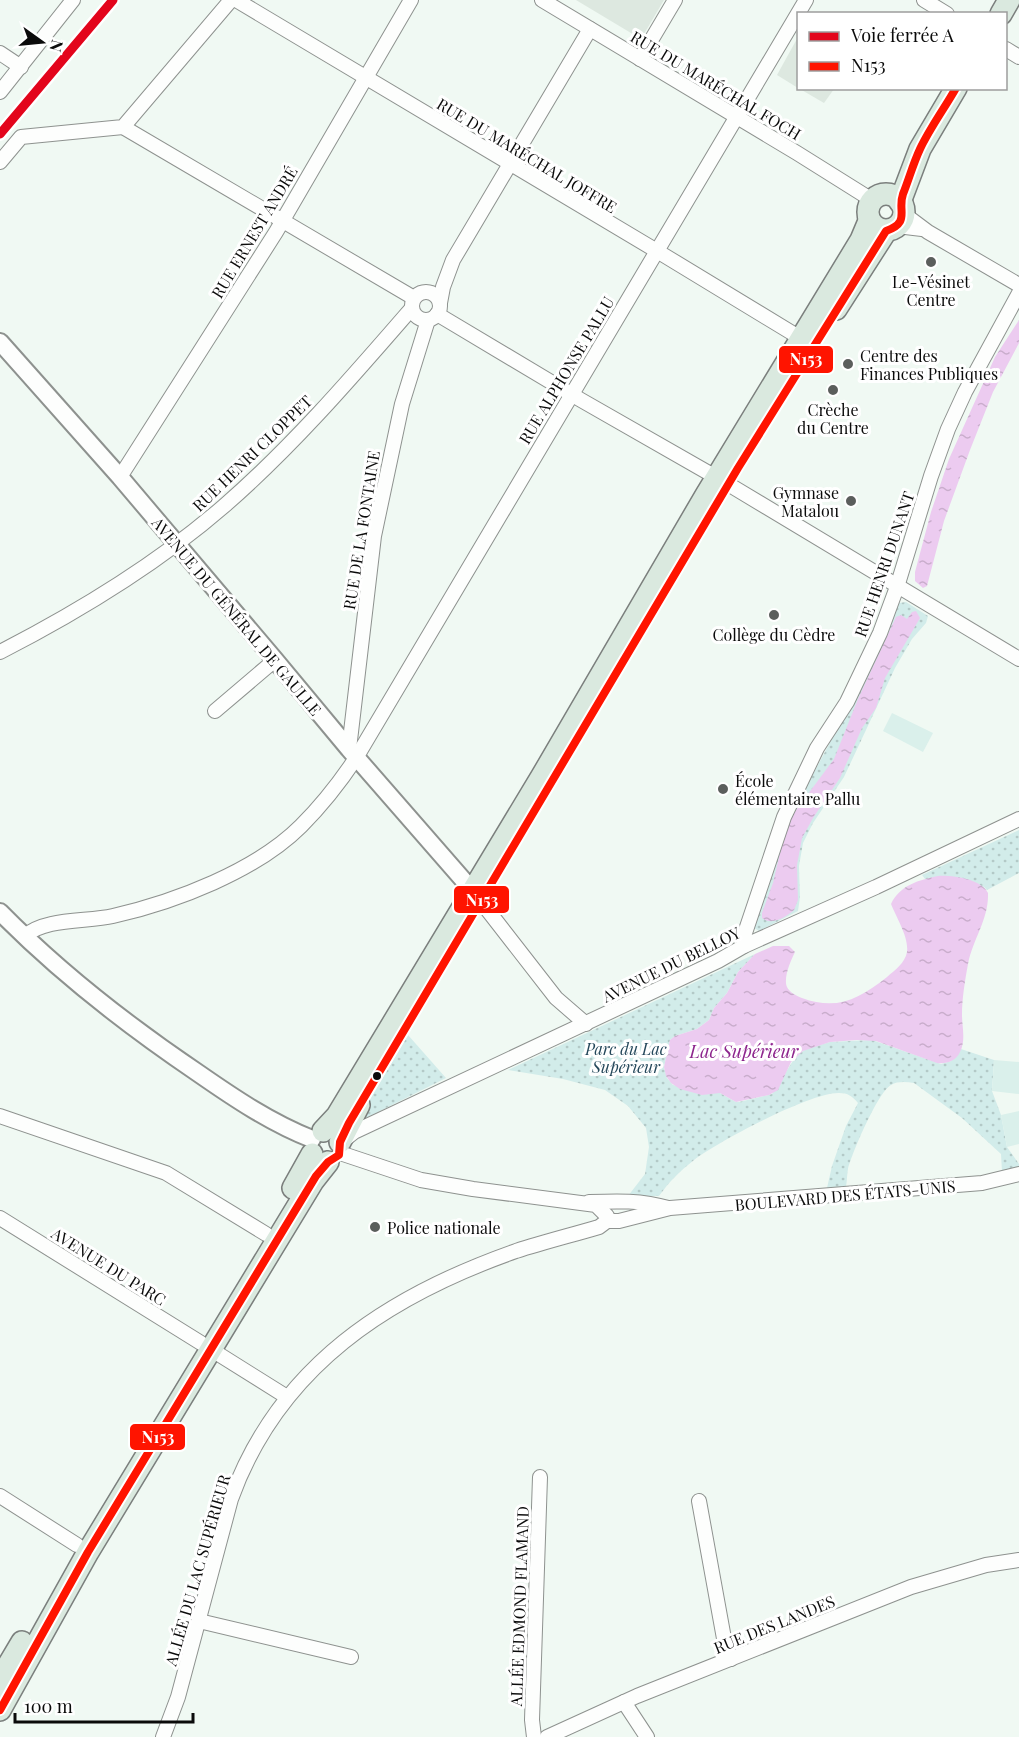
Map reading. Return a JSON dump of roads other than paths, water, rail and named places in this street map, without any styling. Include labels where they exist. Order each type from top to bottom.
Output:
[{"type":"main road","points":[[723,481],[801,363],[888,213],[920,149],[955,90]]},
{"type":"main road","points":[[206,1346],[266,1234],[305,1169],[349,1123],[476,896],[723,481],[802,339],[861,240],[888,213]]},
{"type":"main road","points":[[0,1679],[206,1346],[313,1181],[328,1146]]},
{"type":"main road","points":[[0,1710],[83,1548]]},
{"type":"street","points":[[0,92],[73,0]]},
{"type":"street","points":[[123,127],[231,0]]},
{"type":"street","name":"RUE DU MARÉCHAL JOFFRE","points":[[236,0],[657,250],[802,339]]},
{"type":"street","name":"RUE ERNEST ANDRÉ","points":[[120,477],[282,220],[411,0]]},
{"type":"street","name":"RUE DU MARÉCHAL FOCH","points":[[542,0],[736,117],[888,213]]},
{"type":"street","points":[[640,59],[675,0]]},
{"type":"street","points":[[924,0],[943,12]]},
{"type":"street","name":"RUE ALPHONSE PALLU","points":[[25,936],[37,927],[112,916],[156,904],[216,880],[272,849],[300,827],[325,800],[797,15]]},
{"type":"street","name":"RUE HENRI CLOPPET","points":[[435,312],[453,260],[590,29]]},
{"type":"street","points":[[0,53],[21,67]]},
{"type":"street","points":[[0,162],[21,137],[123,127],[416,299],[434,294],[435,312]]},
{"type":"street","points":[[888,213],[925,229],[1019,285]]},
{"type":"street","name":"RUE HENRI CLOPPET","points":[[0,652],[66,618],[114,589],[177,544],[224,506],[357,372],[416,299],[453,260]]},
{"type":"street","name":"RUE HENRI DUNANT","points":[[744,946],[748,923],[784,817],[817,748],[847,702],[865,667],[897,587],[948,429],[965,392],[1019,293]]},
{"type":"street","points":[[416,299],[417,317],[435,312],[571,394],[723,481],[1019,659]]},
{"type":"street","name":"RUE DE LA FONTAINE","points":[[352,754],[366,590],[376,524],[402,404],[435,312]]},
{"type":"street","name":"AVENUE DU GÉNÉRAL DE GAULLE","points":[[0,342],[120,477],[352,754],[476,896]]},
{"type":"street","points":[[215,711],[275,660]]},
{"type":"street","name":"AVENUE DU BELLOY","points":[[328,1146],[718,961],[744,946],[1019,819]]},
{"type":"street","points":[[476,896],[556,998],[586,1024]]},
{"type":"street","name":"BOULEVARD DES ÉTATS-UNIS","points":[[2,918],[96,999],[156,1045],[282,1127],[421,1180],[519,1196],[596,1205],[607,1219],[619,1221],[670,1208],[982,1183],[1019,1174]]},
{"type":"street","points":[[0,1116],[166,1173],[266,1234]]},
{"type":"street","points":[[607,1219],[612,1203],[620,1200]]},
{"type":"street","name":"BOULEVARD DES ÉTATS-UNIS","points":[[581,1202],[620,1200],[651,1203],[670,1208]]},
{"type":"street","name":"AVENUE DU PARC","points":[[0,1218],[287,1397]]},
{"type":"street","name":"ALLÉE DU LAC SUPÉRIEUR","points":[[169,1735],[231,1499],[241,1473],[264,1430],[287,1397],[334,1348],[414,1295],[514,1252],[599,1227],[607,1219]]},
{"type":"street","name":"ALLÉE EDMOND FLAMAND","points":[[534,1737],[532,1720],[540,1477]]},
{"type":"street","points":[[0,1496],[83,1548]]},
{"type":"street","points":[[699,1501],[725,1644],[731,1659]]},
{"type":"street","name":"RUE DES LANDES","points":[[547,1737],[624,1702],[911,1587],[958,1572],[1019,1560]]},
{"type":"street","points":[[198,1621],[351,1658]]},
{"type":"street","points":[[624,1702],[647,1737]]},
{"type":"water","points":[[1019,320],[1019,343],[993,392],[970,450],[944,521],[927,586],[923,588],[915,581],[915,572],[931,512],[949,459],[995,357]]},
{"type":"water","points":[[916,611],[920,618],[885,678],[876,708],[862,728],[840,778],[802,838],[797,865],[798,900],[794,910],[779,920],[766,920],[762,918],[762,913],[773,883],[791,817],[834,759],[858,699],[896,617],[901,615],[907,619],[912,612]]},
{"type":"water","name":"Lac Supérieur","points":[[938,876],[959,877],[973,881],[988,893],[986,912],[970,955],[966,976],[962,1009],[963,1043],[954,1060],[937,1063],[876,1041],[830,1042],[803,1051],[791,1062],[778,1090],[769,1095],[736,1102],[720,1093],[702,1095],[680,1089],[671,1083],[664,1067],[670,1040],[675,1036],[697,1029],[709,1020],[714,1008],[727,993],[738,972],[755,954],[773,946],[789,946],[795,952],[788,969],[787,987],[789,991],[802,998],[815,1002],[837,1003],[857,997],[887,977],[906,956],[906,940],[891,904],[899,892],[911,884]]},
{"type":"rail line","name":"A","points":[[0,134],[113,0]]},
{"type":"place","name":"Le-Vésinet Centre","points":[[931,262]]},
{"type":"place","name":"Centre des Finances Publiques","points":[[848,364]]},
{"type":"place","name":"Crèche du Centre","points":[[833,390]]},
{"type":"place","name":"Gymnase Matalou","points":[[851,501]]},
{"type":"place","name":"Collège du Cèdre","points":[[774,615]]},
{"type":"place","name":"École élémentaire Pallu","points":[[723,789]]},
{"type":"place","name":"Police nationale","points":[[375,1227]]},
{"type":"park label","name":"Parc du Lac Supérieur","points":[[626,1057]]}]
